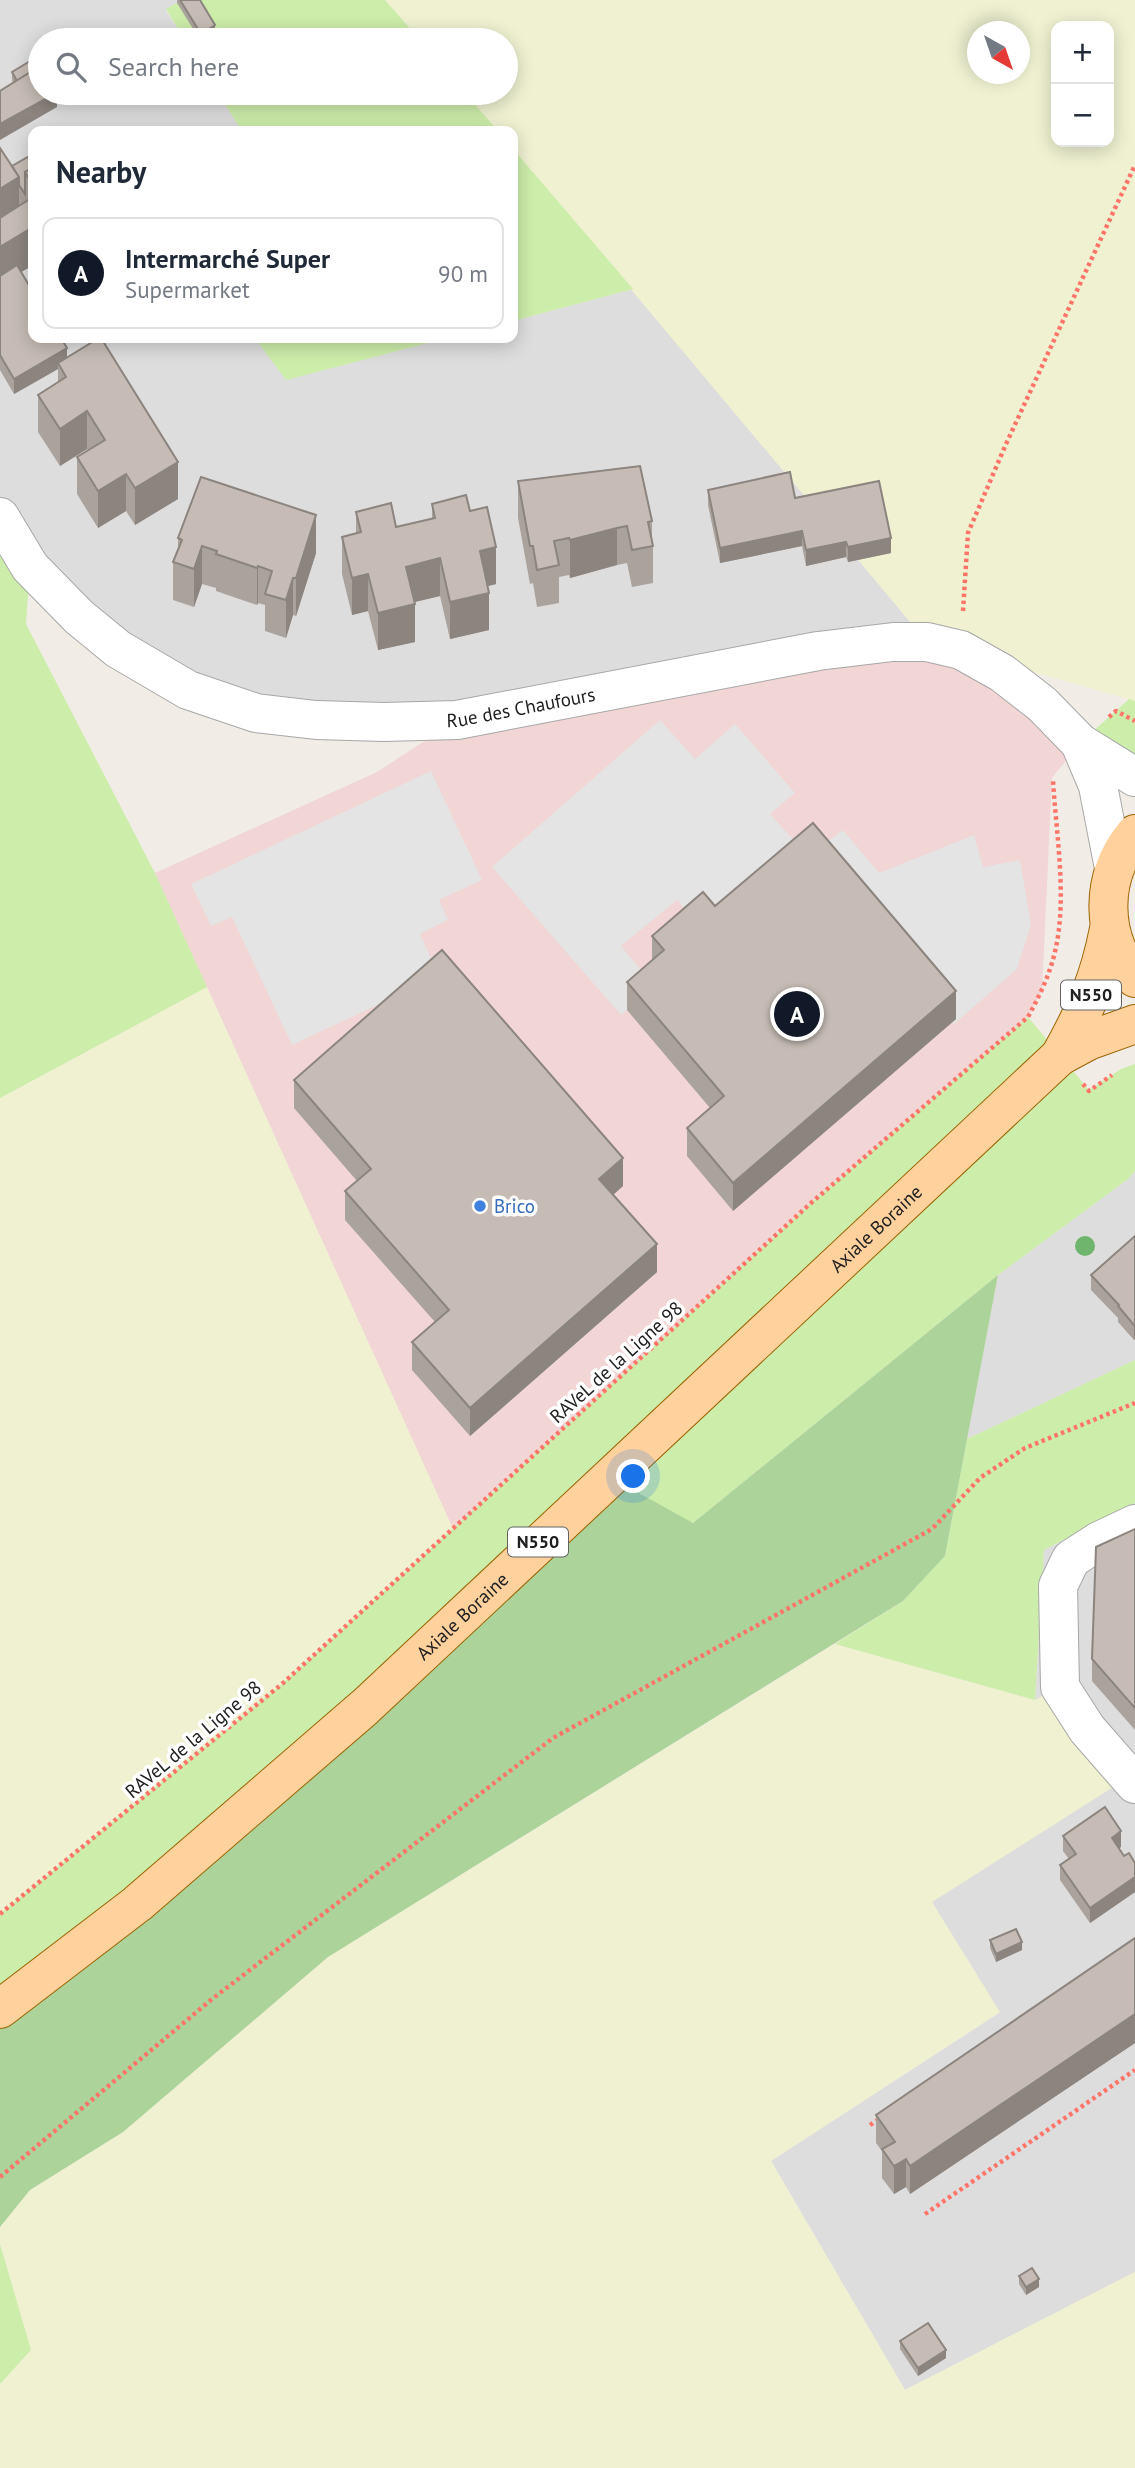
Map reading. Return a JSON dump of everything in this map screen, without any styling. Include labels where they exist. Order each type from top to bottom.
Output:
[{"type":"main road","points":[[1135,834],[1114,868],[1107,898],[1109,929],[1123,964],[1135,978]]},
{"type":"main road","name":"Axiale Boraine","points":[[1060,1056],[1086,1009],[1102,964],[1109,929]]},
{"type":"main road","name":"Axiale Boraine","points":[[0,2009],[137,1904],[365,1707],[1060,1056],[1088,1041],[1135,1024]]},
{"type":"street","name":"Rue des Chaufours","points":[[0,517],[30,567],[79,617],[118,649],[188,690],[256,713],[316,720],[457,720],[818,651],[893,642],[927,642],[961,650],[1002,673],[1042,704],[1080,743],[1135,777]]},
{"type":"street","name":"Rue des Chaufours","points":[[1080,743],[1098,786],[1114,868]]},
{"type":"street","points":[[1132,1780],[1087,1729],[1060,1687],[1058,1586],[1071,1559],[1099,1541],[1135,1524]]},
{"type":"path","points":[[961,650],[968,533],[1006,444],[1135,165]]},
{"type":"path","name":"RAVeL de la Ligne 98","points":[[0,1914],[282,1684],[811,1203],[1028,1017],[1042,991],[1056,948],[1061,906],[1052,778],[1080,743]]},
{"type":"path","points":[[0,2177],[212,1999],[554,1738],[932,1529],[980,1478],[1025,1448],[1135,1403]]},
{"type":"path","points":[[925,2214],[1135,2070]]},
{"type":"path","points":[[870,2125],[882,2117]]},
{"type":"shaded area","points":[[0,0],[182,0],[166,10],[177,28],[28,28],[28,105],[226,105],[239,126],[28,126],[28,343],[259,343],[287,379],[427,343],[518,343],[518,320],[633,289],[927,642],[316,720],[118,649],[0,517]]},
{"type":"shaded area","points":[[927,642],[1080,743],[1052,778],[1042,991],[1028,1017],[811,1203],[453,1529],[155,873],[377,772],[457,720]]},
{"type":"shaded area","points":[[660,720],[695,759],[735,724],[795,793],[770,814],[808,856],[843,830],[879,873],[974,835],[983,867],[1020,860],[1031,924],[1017,969],[954,1024],[808,857],[712,940],[677,900],[621,946],[654,986],[621,1015],[492,867]]},
{"type":"shaded area","points":[[431,771],[482,880],[439,900],[448,920],[420,934],[439,976],[292,1045],[232,917],[211,926],[191,884]]},
{"type":"shaded area","points":[[1135,1171],[1135,1360],[967,1439],[998,1275],[1128,1179]]},
{"type":"shaded area","points":[[1135,1503],[1135,2272],[905,2390],[771,2161],[999,2013],[931,1902],[1128,1777],[1060,1688],[1035,1700],[1044,1550]]},
{"type":"green space","points":[[182,0],[385,0],[410,28],[178,28],[166,9]]},
{"type":"green space","points":[[385,0],[1135,0],[1135,701],[927,642],[518,155],[518,126],[494,126],[475,105],[518,105],[518,28],[410,28]]},
{"type":"green space","points":[[226,105],[475,105],[494,126],[239,126]]},
{"type":"green space","points":[[518,155],[633,289],[518,320]]},
{"type":"green space","points":[[259,343],[428,343],[286,380]]},
{"type":"green space","points":[[0,517],[30,567],[26,624],[155,873],[207,987],[0,1098]]},
{"type":"green space","points":[[1129,699],[1135,701],[1135,776],[1080,743]]},
{"type":"green space","points":[[207,987],[453,1529],[282,1684],[0,1914],[0,1098]]},
{"type":"green space","points":[[1028,1017],[1089,1090],[1121,1069],[1135,1064],[1135,1171],[1128,1179],[998,1275],[693,1523],[0,2009],[0,1914],[282,1684],[811,1203]]},
{"type":"green space","points":[[998,1275],[945,1556],[903,1601],[328,1957],[123,2132],[30,2190],[0,2227],[0,2009],[608,1476],[693,1523]]},
{"type":"green space","points":[[1135,1360],[1135,1503],[1044,1550],[1035,1700],[835,1644],[903,1601],[945,1556],[967,1439]]},
{"type":"green space","points":[[835,1644],[1035,1700],[1060,1687],[1129,1777],[932,1902],[1000,2012],[771,2161],[905,2390],[1135,2272],[1135,2468],[0,2468],[0,2384],[31,2350],[0,2244],[0,2227],[30,2190],[123,2132],[328,1957]]},
{"type":"green space","points":[[0,2244],[31,2350],[0,2384]]},
{"type":"building","points":[[180,0],[200,0],[215,25],[210,28],[197,28]]},
{"type":"building","points":[[28,62],[28,74],[17,81],[12,72]]},
{"type":"building","points":[[28,74],[28,105],[34,105],[0,124],[0,91]]},
{"type":"building","points":[[0,148],[19,177],[0,189]]},
{"type":"building","points":[[28,157],[25,194],[19,185],[19,177],[12,166]]},
{"type":"building","points":[[28,200],[28,230],[0,247],[0,218]]},
{"type":"building","points":[[17,265],[28,284],[28,343],[64,343],[67,348],[14,379],[0,355],[0,276]]},
{"type":"building","points":[[91,343],[104,343],[178,462],[135,488],[126,474],[98,491],[77,457],[105,440],[87,411],[60,429],[38,395],[66,377],[58,363]]},
{"type":"building","points":[[640,466],[652,521],[648,522],[653,546],[632,550],[627,526],[570,540],[554,541],[559,565],[537,570],[518,481]]},
{"type":"building","points":[[790,472],[795,498],[879,481],[891,538],[848,547],[846,542],[806,550],[802,531],[720,548],[708,490]]},
{"type":"building","points":[[201,477],[316,515],[296,578],[293,578],[286,600],[265,594],[272,571],[216,554],[217,551],[202,546],[194,569],[173,562],[182,540],[178,538]]},
{"type":"building","points":[[466,495],[470,511],[487,507],[496,547],[480,551],[489,593],[450,602],[440,558],[406,567],[415,604],[378,613],[368,574],[352,578],[342,537],[361,532],[356,512],[391,503],[396,527],[435,518],[432,504]]},
{"type":"building","points":[[813,823],[956,991],[733,1183],[687,1128],[724,1096],[627,982],[664,950],[652,936],[703,892],[715,906]]},
{"type":"building","points":[[442,950],[623,1158],[599,1179],[657,1244],[470,1408],[412,1342],[449,1310],[345,1191],[371,1169],[294,1080]]},
{"type":"building","points":[[1135,1236],[1135,1324],[1134,1325],[1091,1275]]},
{"type":"building","points":[[1135,1529],[1135,1708],[1092,1659],[1096,1547]]},
{"type":"building","points":[[1105,1807],[1121,1831],[1112,1838],[1124,1856],[1129,1853],[1135,1863],[1135,1877],[1090,1908],[1060,1865],[1076,1854],[1063,1836]]},
{"type":"building","points":[[1016,1929],[1022,1942],[996,1954],[990,1940]]},
{"type":"building","points":[[1135,1938],[1135,2014],[910,2166],[906,2159],[894,2166],[882,2149],[895,2142],[876,2115]]},
{"type":"building","points":[[1032,2268],[1039,2279],[1026,2287],[1019,2276]]},
{"type":"building","points":[[928,2323],[946,2350],[918,2368],[900,2341]]},
{"type":"place","name":"Intermarché Super","points":[[797,1014]]},
{"type":"place","name":"Brico","points":[[480,1206]]}]
